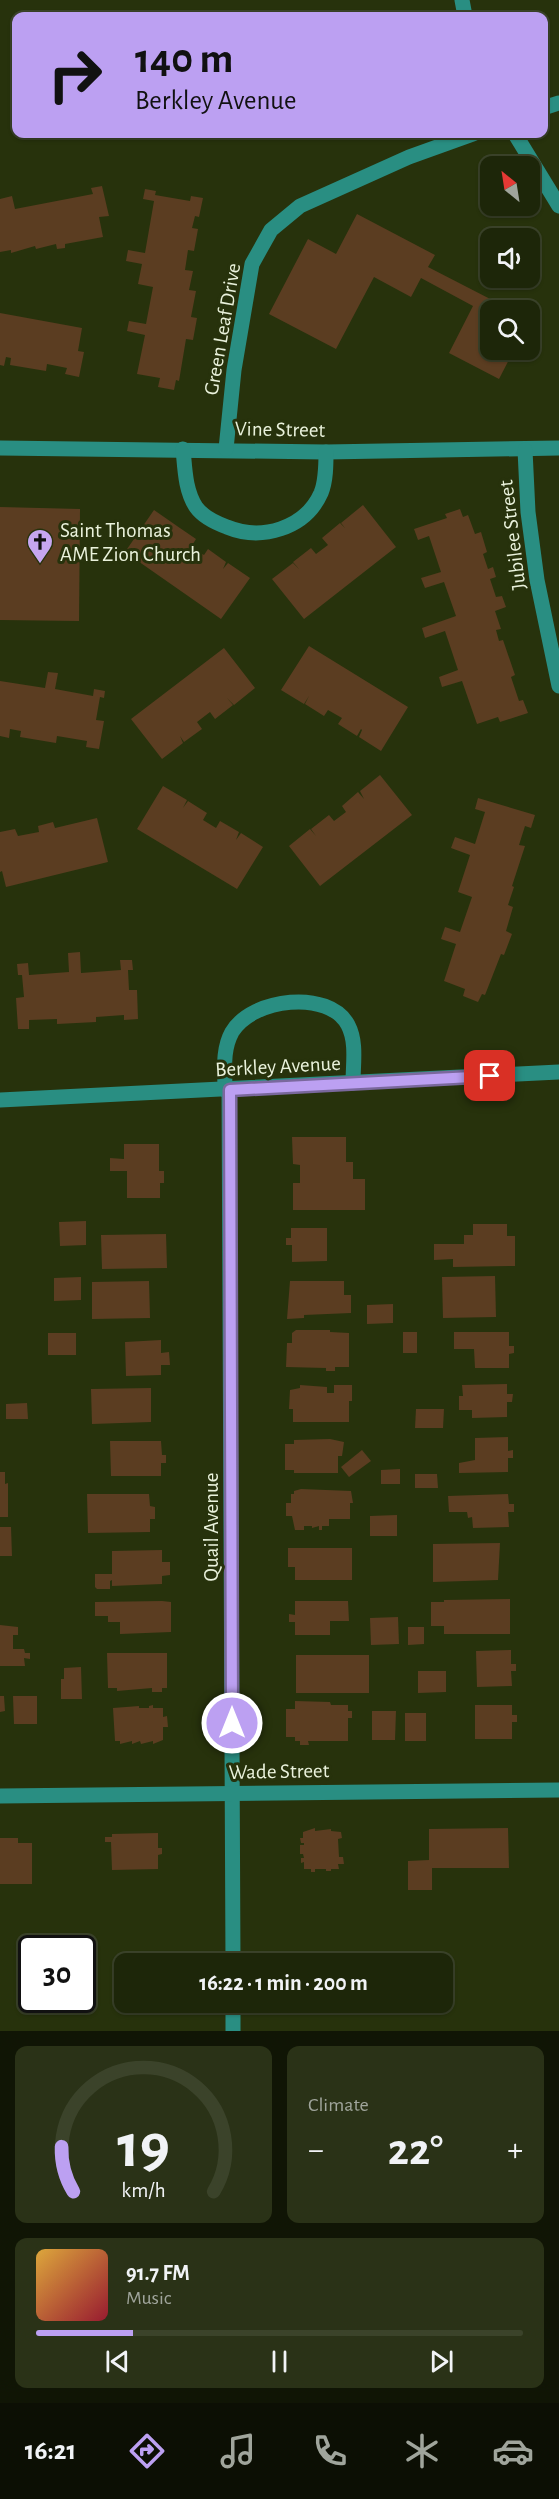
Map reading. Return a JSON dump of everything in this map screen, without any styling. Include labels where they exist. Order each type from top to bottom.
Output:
[{"type":"street","name":"Green Leaf Drive","points":[[226,449],[234,370],[252,264],[270,230],[300,206],[409,158],[462,138]]},
{"type":"street","points":[[517,138],[559,206]]},
{"type":"street","name":"Vine Street","points":[[0,448],[326,452],[559,448]]},
{"type":"street","points":[[183,449],[188,491],[198,509],[214,522],[239,532],[258,534],[281,530],[298,521],[314,504],[322,492],[326,452]]},
{"type":"street","name":"Jubilee Street","points":[[525,450],[528,512],[537,580],[559,686]]},
{"type":"street","name":"Quail Avenue","points":[[233,1953],[225,1048],[233,1031],[246,1016],[260,1008],[285,1001],[309,1003],[334,1011],[346,1022],[353,1039],[352,1083]]},
{"type":"street","name":"Berkley Avenue","points":[[0,1100],[559,1072]]},
{"type":"street","name":"Wade Street","points":[[0,1796],[559,1790]]},
{"type":"street","points":[[232,2013],[232,2031]]},
{"type":"building","points":[[102,186],[109,216],[99,217],[103,237],[65,244],[65,248],[57,249],[56,244],[36,249],[35,246],[11,253],[11,250],[0,252],[0,199],[12,196],[15,209],[93,194],[91,188]]},
{"type":"building","points":[[145,189],[156,191],[155,195],[190,201],[191,196],[203,198],[199,217],[195,216],[192,228],[198,229],[194,251],[188,250],[185,270],[193,271],[189,290],[196,291],[191,317],[197,318],[193,340],[186,339],[179,381],[176,380],[174,390],[158,387],[160,378],[137,374],[145,335],[127,331],[129,321],[146,324],[153,287],[138,284],[142,264],[126,261],[128,250],[145,253],[154,201],[143,199]]},
{"type":"building","points":[[357,214],[435,255],[428,267],[492,300],[480,300],[480,360],[509,360],[499,379],[449,353],[473,306],[421,278],[411,297],[374,277],[336,349],[269,314],[308,239],[336,254]]},
{"type":"building","points":[[0,313],[82,328],[78,351],[84,352],[79,377],[65,374],[67,368],[47,364],[46,371],[10,365],[11,358],[6,357],[4,366],[0,365]]},
{"type":"building","points":[[363,505],[396,547],[304,619],[272,579],[293,563],[299,569],[293,562],[311,548],[316,554],[328,545],[322,538],[340,523],[345,528],[341,523]]},
{"type":"building","name":"Saint Thomas AME Zion Church","points":[[0,507],[80,509],[79,621],[0,620]]},
{"type":"building","points":[[460,509],[463,517],[468,515],[475,534],[481,532],[487,552],[483,554],[488,569],[493,567],[496,577],[490,579],[496,597],[502,596],[506,607],[495,611],[501,629],[496,630],[499,641],[503,640],[515,675],[511,677],[519,701],[523,700],[528,713],[500,722],[498,717],[477,724],[462,681],[442,687],[439,677],[458,670],[445,631],[425,638],[422,628],[456,616],[444,582],[425,588],[421,578],[441,572],[429,536],[418,540],[414,529],[447,518],[445,514]]},
{"type":"building","points":[[154,510],[196,539],[191,547],[204,555],[208,549],[226,562],[223,569],[228,563],[250,578],[221,619],[125,552]]},
{"type":"building","points":[[309,646],[408,707],[381,751],[359,737],[361,729],[357,736],[338,724],[342,718],[328,710],[324,716],[305,704],[309,696],[304,704],[281,690]]},
{"type":"building","points":[[224,648],[255,688],[234,705],[227,698],[233,705],[215,719],[210,712],[197,722],[202,729],[184,742],[180,736],[183,743],[162,759],[131,719]]},
{"type":"building","points":[[48,672],[58,673],[55,689],[93,696],[94,689],[105,691],[104,698],[100,697],[96,720],[104,721],[99,749],[86,747],[87,741],[57,736],[56,743],[20,737],[21,731],[10,729],[9,738],[0,736],[0,681],[45,688]]},
{"type":"building","points":[[380,775],[412,815],[320,886],[289,846],[310,829],[316,836],[311,829],[329,815],[334,821],[346,812],[342,806],[358,792],[364,799],[360,791]]},
{"type":"building","points":[[163,786],[187,800],[183,808],[188,801],[207,813],[203,820],[216,828],[220,821],[239,832],[236,840],[241,833],[263,847],[237,889],[137,829]]},
{"type":"building","points":[[478,798],[535,815],[531,828],[525,826],[519,845],[525,846],[508,905],[513,907],[506,931],[512,934],[504,955],[501,954],[485,995],[482,994],[478,1002],[463,996],[465,989],[444,981],[456,944],[441,939],[445,927],[460,932],[472,897],[458,892],[470,855],[451,848],[455,837],[475,844],[485,812],[475,809]]},
{"type":"building","points":[[97,818],[108,862],[6,887],[2,871],[0,872],[0,832],[15,829],[18,836],[39,832],[38,826],[53,822],[55,828]]},
{"type":"building","points":[[80,952],[81,973],[121,970],[120,960],[132,960],[133,970],[128,970],[129,990],[137,990],[138,1019],[124,1020],[124,1015],[96,1017],[96,1022],[57,1024],[57,1019],[29,1020],[29,1029],[18,1029],[16,998],[24,997],[22,975],[18,975],[17,964],[28,963],[29,975],[69,972],[68,953]]},
{"type":"building","points":[[292,1137],[346,1137],[346,1162],[353,1162],[353,1179],[365,1179],[365,1210],[293,1210],[293,1183],[300,1183],[300,1165],[293,1164]]},
{"type":"building","points":[[124,1144],[159,1144],[159,1171],[164,1171],[164,1183],[160,1183],[160,1198],[127,1198],[127,1171],[110,1171],[110,1158],[124,1159]]},
{"type":"building","points":[[86,1221],[86,1245],[60,1246],[59,1222]]},
{"type":"building","points":[[473,1224],[507,1224],[507,1236],[515,1236],[515,1266],[453,1267],[453,1259],[434,1260],[434,1244],[464,1244],[464,1235],[473,1235]]},
{"type":"building","points":[[291,1228],[327,1228],[327,1261],[292,1262],[292,1245],[286,1245],[286,1238],[291,1238]]},
{"type":"building","points":[[166,1234],[167,1268],[102,1269],[101,1235]]},
{"type":"building","points":[[495,1276],[496,1317],[443,1318],[442,1277]]},
{"type":"building","points":[[81,1277],[81,1300],[54,1301],[54,1278]]},
{"type":"building","points":[[149,1281],[150,1318],[92,1319],[92,1282]]},
{"type":"building","points":[[290,1281],[344,1281],[344,1295],[351,1295],[351,1313],[304,1315],[304,1318],[287,1319]]},
{"type":"building","points":[[393,1304],[393,1323],[367,1324],[367,1305]]},
{"type":"building","points":[[296,1330],[330,1330],[330,1332],[349,1333],[349,1367],[335,1367],[335,1371],[326,1371],[326,1368],[286,1367],[287,1343],[292,1343],[292,1333]]},
{"type":"building","points":[[403,1332],[417,1332],[417,1353],[403,1353]]},
{"type":"building","points":[[454,1332],[509,1332],[509,1346],[514,1346],[514,1353],[509,1354],[509,1368],[475,1368],[474,1349],[454,1349]]},
{"type":"building","points":[[48,1333],[76,1333],[76,1355],[48,1355]]},
{"type":"building","points":[[161,1340],[161,1353],[169,1352],[170,1365],[161,1365],[161,1375],[126,1376],[125,1342]]},
{"type":"building","points":[[507,1384],[507,1394],[513,1394],[512,1402],[507,1402],[507,1417],[472,1418],[472,1410],[459,1410],[459,1396],[463,1396],[462,1385]]},
{"type":"building","points":[[300,1385],[327,1387],[327,1393],[334,1393],[334,1385],[352,1385],[349,1422],[293,1422],[293,1409],[289,1409],[290,1390],[300,1388]]},
{"type":"building","points":[[151,1388],[151,1422],[92,1424],[91,1389]]},
{"type":"building","points":[[27,1403],[28,1419],[6,1419],[6,1404]]},
{"type":"building","points":[[416,1409],[444,1409],[443,1428],[415,1428]]},
{"type":"building","points":[[508,1437],[508,1451],[513,1450],[513,1458],[508,1458],[508,1472],[459,1473],[459,1463],[475,1460],[475,1438]]},
{"type":"building","points":[[330,1439],[344,1442],[342,1456],[338,1456],[338,1473],[294,1473],[294,1470],[285,1470],[285,1444],[294,1444],[294,1440]]},
{"type":"building","points":[[110,1441],[161,1441],[162,1455],[166,1455],[166,1463],[161,1463],[161,1476],[111,1476]]},
{"type":"building","points":[[362,1450],[371,1461],[349,1477],[341,1467]]},
{"type":"building","points":[[400,1469],[400,1484],[381,1484],[381,1470]]},
{"type":"building","points":[[0,1472],[5,1472],[5,1484],[8,1483],[8,1517],[0,1517]]},
{"type":"building","points":[[415,1474],[437,1474],[438,1488],[415,1488]]},
{"type":"building","points":[[301,1489],[351,1491],[353,1503],[350,1503],[350,1519],[329,1519],[329,1526],[322,1526],[322,1530],[319,1530],[319,1526],[312,1528],[312,1526],[304,1526],[304,1530],[295,1530],[292,1516],[286,1516],[286,1503],[291,1503],[291,1494]]},
{"type":"building","points":[[87,1494],[149,1494],[150,1506],[155,1507],[155,1519],[150,1519],[150,1532],[88,1533]]},
{"type":"building","points":[[508,1494],[509,1504],[514,1504],[514,1512],[508,1512],[509,1527],[473,1528],[472,1517],[468,1518],[467,1512],[449,1512],[448,1496]]},
{"type":"building","points":[[397,1515],[397,1536],[370,1536],[370,1516]]},
{"type":"building","points":[[0,1527],[11,1527],[12,1556],[0,1556]]},
{"type":"building","points":[[500,1543],[498,1580],[433,1582],[433,1544]]},
{"type":"building","points":[[288,1548],[352,1548],[352,1580],[295,1580],[295,1567],[288,1567]]},
{"type":"building","points":[[162,1550],[162,1562],[170,1562],[170,1575],[162,1576],[162,1584],[112,1586],[112,1580],[110,1589],[95,1587],[95,1574],[112,1574],[112,1551]]},
{"type":"building","points":[[510,1599],[510,1634],[444,1634],[444,1626],[431,1626],[431,1602]]},
{"type":"building","points":[[295,1601],[348,1601],[349,1621],[330,1621],[330,1635],[295,1635],[295,1622],[289,1622],[289,1614],[295,1615]]},
{"type":"building","points":[[95,1602],[171,1602],[171,1632],[120,1634],[120,1622],[108,1622],[108,1616],[95,1616]]},
{"type":"building","points":[[398,1617],[399,1644],[371,1645],[370,1618]]},
{"type":"building","points":[[0,1625],[18,1627],[18,1635],[13,1635],[13,1649],[24,1649],[25,1653],[30,1653],[30,1659],[24,1658],[25,1666],[0,1666]]},
{"type":"building","points":[[408,1627],[424,1627],[424,1644],[408,1645]]},
{"type":"building","points":[[511,1650],[511,1664],[516,1664],[516,1671],[511,1671],[512,1686],[477,1687],[476,1651]]},
{"type":"building","points":[[107,1653],[167,1653],[167,1688],[162,1688],[162,1692],[152,1692],[152,1688],[117,1691],[117,1688],[108,1688]]},
{"type":"building","points":[[296,1655],[369,1655],[369,1693],[296,1693]]},
{"type":"building","points":[[81,1667],[82,1699],[61,1699],[61,1679],[64,1679],[64,1668]]},
{"type":"building","points":[[418,1671],[446,1671],[446,1692],[418,1693]]},
{"type":"building","points":[[0,1696],[4,1696],[5,1711],[0,1712]]},
{"type":"building","points":[[13,1696],[37,1696],[37,1724],[14,1724]]},
{"type":"building","points":[[295,1701],[348,1705],[348,1711],[352,1711],[352,1718],[348,1718],[348,1741],[308,1741],[309,1745],[300,1745],[300,1741],[295,1741],[295,1737],[286,1737],[286,1709],[295,1709]]},
{"type":"building","points":[[153,1705],[153,1708],[163,1708],[163,1717],[167,1716],[168,1727],[163,1727],[163,1740],[153,1744],[153,1741],[141,1744],[140,1741],[132,1744],[132,1741],[120,1744],[120,1741],[115,1741],[113,1708],[139,1706],[139,1708],[149,1708]]},
{"type":"building","points":[[475,1705],[512,1705],[512,1715],[517,1715],[517,1722],[512,1722],[512,1739],[475,1739]]},
{"type":"building","points":[[372,1711],[396,1711],[395,1740],[372,1740]]},
{"type":"building","points":[[405,1713],[426,1713],[426,1741],[405,1741]]},
{"type":"building","points":[[315,1828],[315,1831],[331,1829],[331,1831],[341,1832],[342,1838],[338,1839],[339,1857],[343,1857],[344,1864],[338,1864],[339,1869],[326,1871],[326,1869],[315,1869],[315,1872],[311,1872],[311,1869],[304,1869],[304,1862],[301,1863],[301,1858],[304,1858],[303,1854],[300,1854],[300,1845],[304,1843],[301,1843],[300,1838],[303,1838],[303,1832]]},
{"type":"building","points":[[508,1828],[509,1868],[432,1868],[432,1890],[408,1890],[408,1861],[429,1860],[429,1829]]},
{"type":"building","points":[[158,1833],[158,1848],[162,1848],[162,1854],[158,1855],[158,1869],[112,1870],[111,1842],[105,1842],[105,1837],[112,1837],[112,1834]]},
{"type":"building","points":[[0,1838],[18,1838],[18,1843],[32,1843],[32,1884],[0,1884]]},
{"type":"place","name":"Saint Thomas AME Zion Church","points":[[40,565]]},
{"type":"route","points":[[232,1723],[230,1090],[490,1076]]}]
